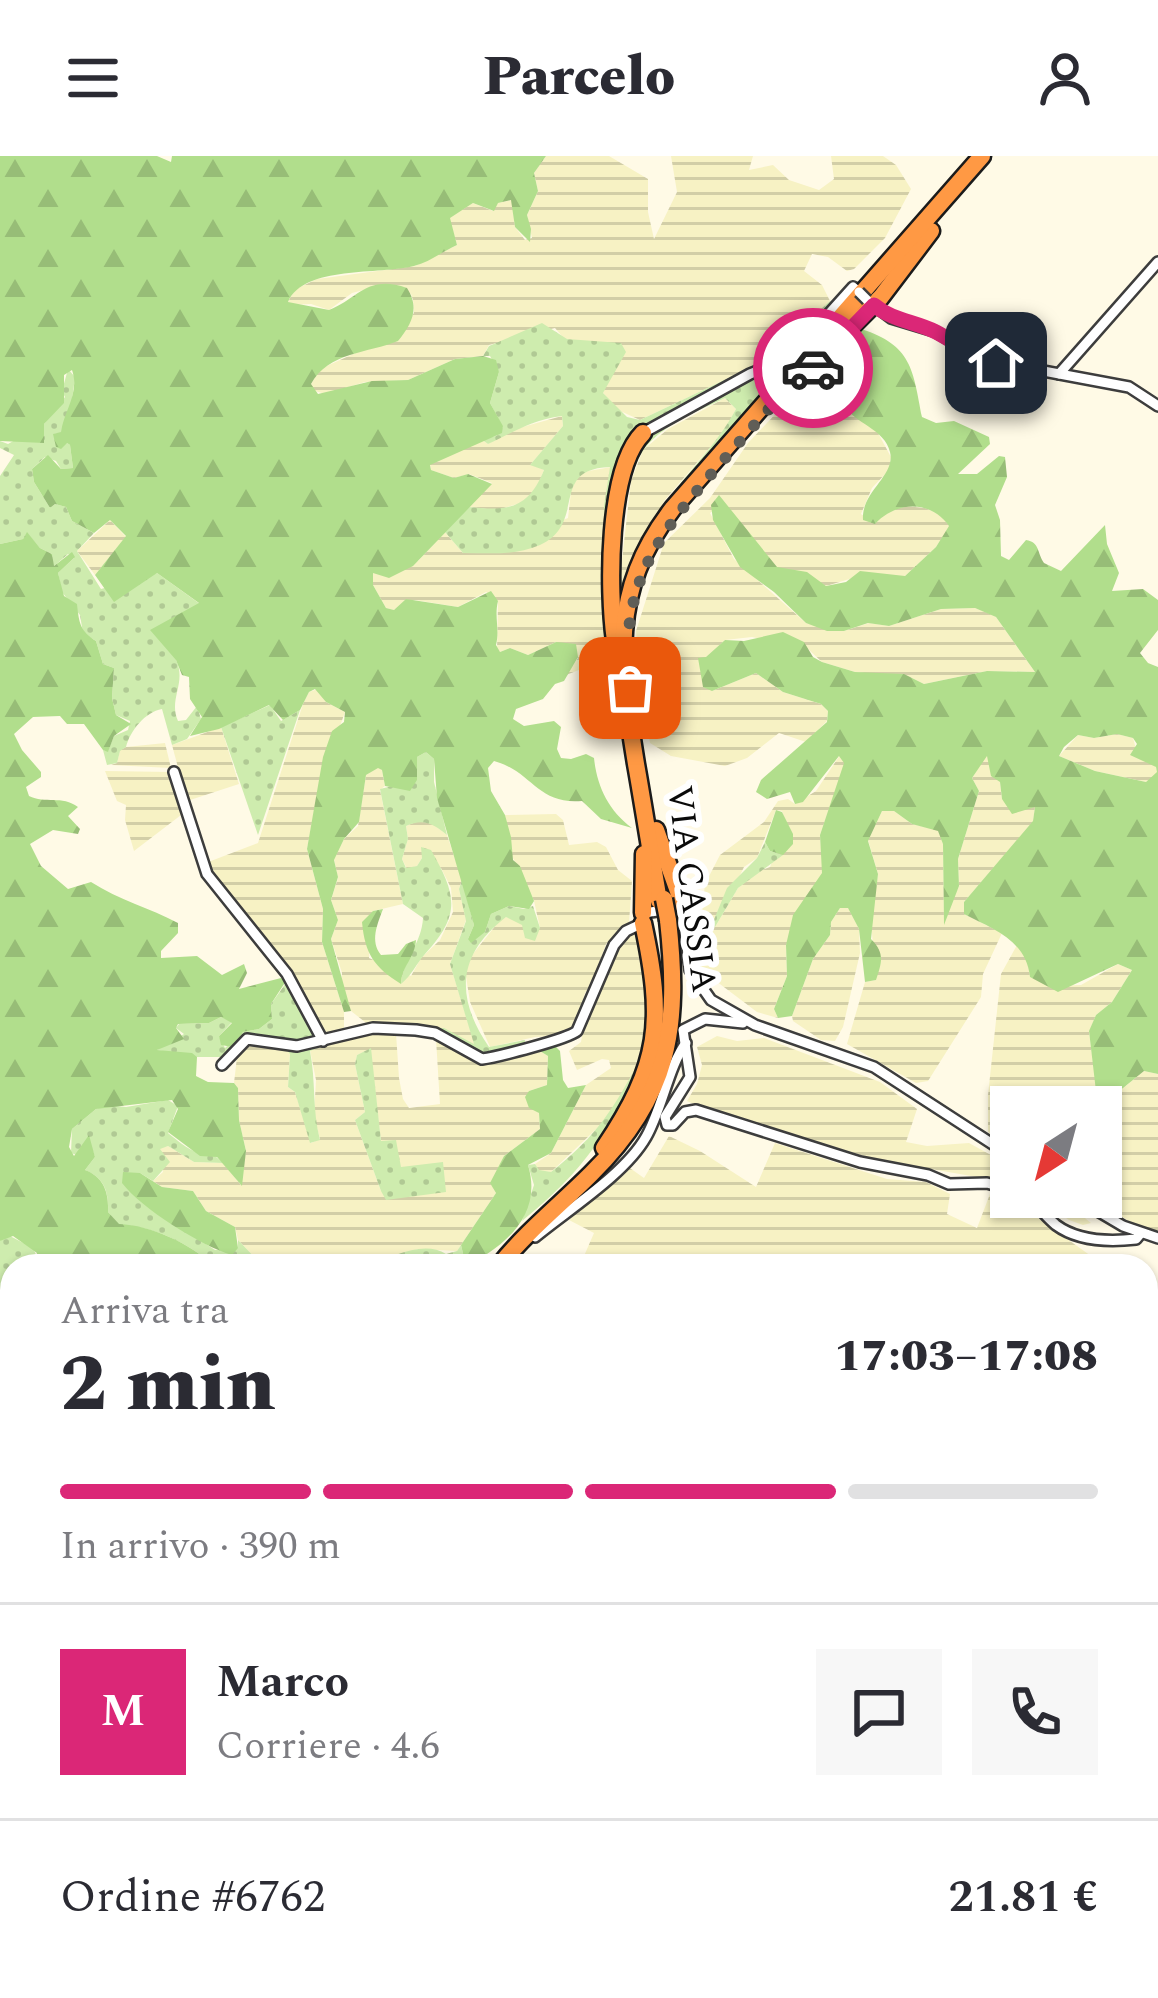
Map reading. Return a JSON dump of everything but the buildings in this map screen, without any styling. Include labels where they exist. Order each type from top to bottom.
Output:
[{"type":"highway","name":"VIA CASSIA","points":[[505,1254],[590,1169],[636,1112],[661,1054],[669,994],[654,919],[661,900],[621,646],[635,574],[657,530],[986,156]]},
{"type":"highway","name":"VIA CASSIA","points":[[645,804],[627,662],[629,619],[638,582],[670,522],[949,198]]},
{"type":"highway","points":[[863,296],[949,198]]},
{"type":"highway","points":[[783,392],[820,361],[863,296],[949,198]]},
{"type":"highway","points":[[624,686],[611,611],[617,504],[625,457],[643,433]]},
{"type":"highway","points":[[645,804],[684,908]]},
{"type":"highway","points":[[645,804],[654,919]]},
{"type":"highway","name":"VIA CASSIA","points":[[508,1254],[616,1148],[659,1081],[668,1052],[674,995],[654,919]]},
{"type":"highway","points":[[659,1081],[685,1037]]},
{"type":"street","points":[[1059,374],[1158,262]]},
{"type":"street","points":[[643,433],[789,358],[863,296],[894,320],[929,329],[979,358],[1132,388],[1158,406]]},
{"type":"street","points":[[174,772],[207,874],[287,974],[323,1041]]},
{"type":"street","points":[[222,1065],[247,1039],[292,1046],[373,1028],[429,1031],[486,1059],[565,1040],[577,1031],[615,943],[654,919],[684,908],[688,962],[695,982],[709,999],[754,1024],[874,1067],[990,1142]]},
{"type":"street","points":[[520,1254],[638,1148],[666,1096],[678,1054],[695,1022],[754,1024]]},
{"type":"street","points":[[685,1037],[690,1075],[665,1117],[668,1125],[686,1111],[696,1110],[860,1162],[950,1184],[990,1184]]},
{"type":"street","points":[[1049,1218],[1077,1235],[1115,1240],[1136,1239],[1141,1233]]},
{"type":"street","points":[[1107,1218],[1158,1238]]},
{"type":"shaded area","points":[[546,156],[609,156],[648,179],[654,239],[677,192],[671,156],[753,156],[749,170],[773,165],[789,180],[819,190],[834,179],[831,156],[883,156],[896,165],[911,189],[885,238],[854,269],[847,271],[828,257],[812,254],[804,271],[822,285],[830,301],[788,340],[760,363],[640,420],[618,410],[603,393],[605,387],[555,328],[489,345],[483,356],[455,359],[408,380],[365,382],[325,394],[312,390],[320,369],[371,346],[385,345],[414,313],[413,300],[411,294],[387,284],[352,293],[329,310],[311,304],[291,305],[294,290],[317,279],[415,266],[457,245],[449,218],[473,203],[493,211],[497,203],[512,200],[515,227],[525,240],[532,238],[527,215],[538,191],[534,173]]},
{"type":"shaded area","points":[[836,366],[844,406],[878,433],[891,457],[889,470],[872,488],[861,514],[874,523],[905,506],[925,508],[950,526],[936,547],[905,576],[853,578],[826,586],[803,573],[777,568],[724,503],[710,513],[734,559],[806,623],[844,631],[869,623],[889,626],[941,609],[975,608],[996,617],[1035,672],[987,671],[924,684],[912,678],[855,672],[822,662],[808,649],[752,637],[725,640],[706,658],[712,691],[756,673],[783,692],[821,704],[828,711],[827,721],[806,742],[779,733],[747,758],[725,766],[671,756],[650,743],[636,631],[664,543],[710,498],[748,443],[783,406],[821,370]]},
{"type":"shaded area","points":[[725,398],[736,409],[725,430],[664,501],[619,586],[631,481],[643,450],[668,429]]},
{"type":"shaded area","points":[[562,416],[563,426],[531,464],[544,470],[536,490],[524,502],[497,510],[468,507],[492,483],[469,474],[454,478],[431,470],[430,464],[481,439],[488,444],[508,431]]},
{"type":"shaded area","points":[[611,467],[605,612],[610,658],[566,675],[578,658],[556,642],[528,655],[510,648],[497,650],[498,601],[486,592],[458,607],[415,600],[394,610],[386,608],[373,585],[373,573],[418,561],[445,532],[463,553],[477,553],[568,518],[572,483],[583,472]]},
{"type":"shaded area","points":[[110,520],[126,537],[95,575],[77,551]]},
{"type":"shaded area","points":[[318,689],[326,702],[345,712],[319,785],[307,849],[323,909],[322,942],[344,1012],[344,1034],[328,1036],[287,967],[203,864],[258,843],[303,704],[309,692]]},
{"type":"shaded area","points":[[221,727],[239,784],[187,801],[172,745]]},
{"type":"shaded area","points":[[1078,735],[1133,738],[1136,749],[1156,767],[1153,778],[1146,782],[1095,771],[1059,756]]},
{"type":"shaded area","points":[[165,743],[171,768],[111,765],[126,747]]},
{"type":"shaded area","points":[[987,754],[1002,799],[1035,807],[1033,822],[964,902],[964,914],[1002,933],[983,974],[981,997],[928,1081],[916,1083],[847,1044],[865,982],[876,980],[871,922],[878,874],[868,840],[882,811],[894,811],[912,824],[938,830],[943,843],[944,920],[959,886],[958,859],[979,791],[972,778]]},
{"type":"shaded area","points":[[840,755],[845,763],[820,835],[823,873],[786,945],[787,976],[774,1009],[778,1018],[757,1012],[700,969],[705,884],[720,855],[764,822],[778,801],[788,799],[795,804],[816,791]],"holes":[[[776,810],[782,811],[786,826],[770,867],[738,888],[715,927],[744,867],[757,858]]]},
{"type":"shaded area","points":[[378,767],[403,904],[373,911],[369,958],[411,976],[440,940],[453,912],[451,888],[441,868],[422,858],[407,869],[402,859],[406,826],[418,821],[433,824],[447,835],[462,880],[459,889],[466,920],[450,964],[475,1045],[433,1029],[370,1026],[351,1011],[341,985],[331,939],[338,920],[331,900],[338,878],[334,859],[344,839],[358,826],[366,775]]},
{"type":"shaded area","points":[[105,771],[172,772],[185,812],[134,851],[126,805],[117,801]]},
{"type":"shaded area","points":[[556,814],[563,820],[569,845],[597,842],[606,847],[618,870],[632,881],[629,923],[606,944],[572,1035],[490,1047],[470,1002],[468,960],[506,917],[540,928],[534,901],[510,852],[505,815]]},
{"type":"shaded area","points":[[848,907],[859,929],[860,953],[843,1027],[835,1041],[821,1040],[792,1016],[813,959],[830,935],[831,922],[840,908]]},
{"type":"shaded area","points":[[640,930],[652,1013],[642,1056],[610,1116],[551,1172],[539,1171],[535,1164],[551,1153],[586,1085],[611,1068],[609,1060],[602,1059],[577,1070],[569,1051],[581,1042],[587,1008],[614,951],[626,934]]},
{"type":"shaded area","points":[[1017,945],[1028,959],[1030,977],[1052,986],[1081,985],[1118,964],[1132,970],[1112,1002],[1096,1015],[1089,1032],[1096,1086],[990,1086],[990,1134],[988,1095],[1001,974]]},
{"type":"shaded area","points":[[376,1032],[396,1033],[399,1078],[409,1108],[440,1104],[436,1039],[482,1063],[535,1048],[548,1056],[547,1085],[529,1091],[540,1129],[504,1156],[491,1183],[496,1193],[457,1251],[251,1254],[238,1240],[235,1227],[206,1211],[193,1191],[162,1187],[153,1181],[163,1172],[159,1148],[168,1146],[194,1162],[223,1163],[241,1185],[246,1151],[234,1083],[237,1057],[248,1041],[290,1053],[288,1087],[295,1092],[311,1143],[320,1139],[314,1116],[316,1080],[310,1050]],"holes":[[[370,1049],[381,1141],[401,1167],[381,1191],[355,1120],[365,1112],[355,1064],[357,1055]]]},
{"type":"shaded area","points":[[717,1036],[737,1041],[764,1038],[880,1082],[917,1109],[906,1142],[927,1146],[969,1143],[990,1154],[990,1179],[874,1159],[687,1101],[702,1065],[697,1047]]},
{"type":"shaded area","points":[[1144,1071],[1158,1074],[1158,1232],[1122,1217],[1122,1089]]},
{"type":"shaded area","points":[[669,1136],[756,1187],[775,1143],[887,1179],[926,1182],[950,1194],[947,1214],[977,1228],[990,1194],[990,1218],[1038,1218],[1088,1254],[585,1254],[594,1233],[569,1220],[627,1166],[644,1178]]},
{"type":"shaded area","points":[[1085,1218],[1091,1223],[1083,1225],[1069,1220]]},
{"type":"green space","points":[[0,156],[157,156],[171,162],[172,156],[546,156],[534,173],[538,191],[527,215],[530,242],[515,227],[511,200],[498,203],[494,211],[473,203],[450,218],[457,245],[431,259],[399,269],[326,277],[297,290],[288,302],[329,310],[382,284],[407,288],[411,295],[413,316],[398,341],[328,365],[311,384],[318,394],[372,381],[408,380],[455,359],[483,356],[496,360],[499,372],[490,403],[502,433],[430,465],[431,470],[454,478],[468,474],[492,484],[413,566],[389,578],[373,573],[373,585],[386,608],[394,610],[406,599],[458,607],[491,591],[498,601],[496,645],[500,652],[510,648],[528,655],[556,642],[576,644],[578,657],[564,681],[543,699],[516,709],[513,719],[524,726],[554,721],[561,727],[557,749],[561,758],[586,754],[594,758],[605,797],[632,828],[601,819],[582,801],[544,793],[494,761],[488,768],[491,791],[505,815],[513,860],[534,901],[529,909],[509,906],[491,914],[485,932],[471,943],[468,939],[474,925],[437,798],[434,759],[426,752],[417,757],[417,780],[410,791],[385,786],[378,768],[366,775],[359,822],[334,860],[338,877],[331,900],[338,920],[331,939],[351,1011],[344,1012],[322,942],[323,909],[307,849],[323,757],[345,712],[326,702],[315,689],[300,710],[283,720],[269,705],[219,729],[190,736],[202,717],[190,699],[189,677],[182,675],[176,660],[150,630],[199,603],[157,573],[114,602],[95,575],[126,536],[110,520],[94,533],[72,521],[66,507],[55,504],[50,508],[34,482],[32,469],[48,455],[61,469],[73,468],[70,445],[56,447],[53,434],[61,432],[71,402],[72,370],[64,375],[64,403],[44,424],[44,443],[0,441]]},
{"type":"green space","points":[[830,301],[841,311],[652,525],[736,409],[725,398],[672,425],[645,448],[628,494],[619,585],[623,586],[610,658],[604,506],[610,467],[580,477],[562,524],[554,535],[530,549],[463,553],[445,532],[468,507],[505,508],[531,493],[544,470],[530,465],[563,426],[562,416],[532,423],[488,444],[481,439],[496,436],[503,427],[490,403],[499,372],[490,356],[483,356],[489,346],[542,323],[567,339],[621,343],[626,352],[603,393],[627,417],[640,420],[760,363]]},
{"type":"green space","points":[[861,329],[891,343],[907,361],[922,417],[936,423],[954,421],[989,437],[990,444],[958,474],[977,474],[999,456],[1005,457],[1007,477],[995,505],[1001,556],[1009,560],[1026,540],[1031,541],[1044,563],[1061,571],[1105,525],[1119,573],[1112,591],[1143,589],[1158,600],[1158,630],[1140,653],[1158,667],[1158,1074],[1144,1071],[1122,1089],[1095,1086],[1089,1031],[1132,970],[1118,964],[1058,992],[1030,977],[1022,954],[1006,937],[964,914],[964,902],[1033,821],[1035,807],[1012,814],[1002,799],[1000,782],[991,776],[987,756],[972,778],[979,791],[958,859],[959,886],[944,925],[943,844],[938,831],[912,824],[894,811],[882,811],[868,841],[878,874],[871,939],[881,958],[876,980],[865,982],[859,929],[848,908],[840,908],[830,935],[813,959],[792,1016],[778,1018],[774,1009],[787,976],[786,945],[793,915],[822,873],[820,835],[844,763],[839,756],[803,802],[795,804],[790,792],[767,799],[756,792],[761,780],[827,722],[828,711],[821,704],[783,692],[756,673],[712,691],[703,687],[698,658],[706,657],[725,640],[783,632],[804,642],[822,662],[855,672],[904,674],[924,684],[987,671],[1035,672],[996,617],[975,608],[941,609],[889,626],[868,623],[844,631],[806,623],[740,567],[713,520],[711,505],[719,495],[777,567],[807,572],[826,586],[846,582],[860,571],[905,576],[936,547],[949,526],[933,511],[903,508],[875,524],[863,520],[867,501],[888,469],[890,452],[882,438],[849,412],[839,395],[837,362],[846,343]],"holes":[[[1117,734],[1137,744],[1130,755],[1156,767],[1157,772],[1146,782],[1095,771],[1059,756],[1078,735]]]},
{"type":"green space","points":[[68,369],[75,377],[71,408],[61,433],[54,434],[70,445],[73,468],[61,469],[45,457],[32,469],[34,482],[50,508],[55,504],[66,507],[72,521],[94,533],[77,551],[101,589],[157,573],[200,604],[176,660],[180,676],[175,713],[178,721],[186,720],[197,706],[201,719],[187,739],[172,745],[162,709],[156,711],[135,729],[117,763],[107,765],[103,750],[108,751],[114,736],[128,730],[130,721],[116,715],[114,668],[103,664],[96,641],[83,633],[80,615],[62,592],[58,573],[74,558],[68,554],[53,567],[52,554],[27,533],[23,539],[0,544],[0,476],[14,455],[0,448],[0,441],[8,444],[44,424],[65,397],[62,391]]},
{"type":"green space","points":[[27,532],[52,554],[54,566],[72,552],[75,557],[58,573],[64,596],[77,604],[81,626],[96,641],[103,664],[114,668],[116,715],[131,724],[114,736],[108,752],[84,724],[67,724],[60,716],[33,717],[14,734],[41,772],[26,787],[29,796],[78,807],[68,816],[80,829],[78,834],[53,830],[30,844],[41,866],[68,889],[91,882],[178,923],[178,933],[161,951],[161,958],[197,956],[222,975],[244,964],[247,973],[239,989],[281,978],[286,981],[271,1004],[272,1019],[259,1029],[243,1032],[233,1047],[221,1045],[219,1036],[232,1023],[221,1017],[209,1023],[178,1024],[184,1039],[157,1050],[192,1053],[197,1057],[196,1076],[208,1082],[234,1083],[238,1088],[246,1151],[242,1186],[217,1157],[200,1156],[168,1132],[178,1109],[172,1100],[96,1109],[72,1129],[69,1147],[74,1156],[89,1135],[95,1157],[85,1170],[101,1181],[108,1212],[119,1224],[170,1237],[199,1254],[37,1254],[13,1236],[0,1241],[0,544],[23,539]]},
{"type":"green space","points":[[270,705],[281,721],[300,710],[258,835],[221,727]]},
{"type":"green space","points":[[426,752],[434,759],[434,782],[447,835],[428,823],[406,826],[402,859],[406,868],[417,866],[421,847],[431,850],[450,892],[450,915],[437,940],[401,984],[423,918],[403,904],[380,789],[417,780],[417,757]]},
{"type":"green space","points":[[776,810],[782,812],[793,834],[793,844],[783,855],[770,851],[765,842]]},
{"type":"green space","points":[[765,842],[770,851],[783,855],[738,888],[711,927],[727,888],[757,858]]},
{"type":"green space","points":[[462,880],[474,925],[468,939],[485,932],[491,914],[509,906],[533,906],[540,928],[535,941],[525,938],[522,925],[506,917],[470,961],[466,993],[489,1047],[525,1040],[488,1058],[433,1029],[444,1028],[474,1044],[450,964],[466,921],[459,889]]},
{"type":"green space","points":[[383,909],[375,939],[381,955],[398,954],[416,940],[401,984],[378,965],[366,943],[362,922]]},
{"type":"green space","points":[[286,983],[319,1034],[320,1047],[310,1051],[320,1140],[310,1143],[295,1092],[288,1087],[290,1054],[286,1049],[249,1041],[237,1057],[157,1050],[184,1034],[176,1028],[179,1024],[209,1023],[221,1017],[232,1022],[219,1036],[225,1048],[243,1032],[259,1029],[272,1019],[271,1004]]},
{"type":"green space","points":[[552,1043],[560,1051],[568,1088],[586,1085],[551,1153],[528,1165],[530,1199],[518,1226],[486,1254],[463,1254],[461,1245],[496,1193],[490,1183],[504,1156],[540,1129],[539,1113],[529,1108],[525,1097],[547,1085],[548,1056],[535,1048]]},
{"type":"green space","points":[[371,1048],[381,1141],[396,1140],[401,1167],[443,1162],[446,1192],[386,1200],[381,1191],[355,1120],[365,1112],[357,1055]]},
{"type":"green space","points":[[642,1056],[620,1106],[594,1148],[522,1221],[534,1185],[528,1165],[551,1172],[581,1146],[613,1106]]},
{"type":"green space","points":[[168,1100],[178,1106],[168,1133],[223,1163],[194,1162],[168,1146],[160,1149],[170,1162],[153,1181],[140,1173],[182,1228],[215,1250],[238,1248],[238,1240],[251,1254],[199,1254],[170,1237],[119,1225],[108,1212],[104,1186],[85,1170],[95,1157],[90,1143],[77,1155],[71,1153],[72,1129],[96,1109]]},
{"type":"green space","points":[[123,1172],[140,1173],[162,1187],[193,1191],[206,1211],[235,1227],[238,1248],[230,1254],[204,1243],[143,1204],[122,1183]]},
{"type":"green space","points":[[8,1235],[36,1254],[0,1254],[0,1241]]},
{"type":"green space","points":[[408,1251],[446,1254],[399,1254]]},
{"type":"way so far","points":[[630,688],[626,652],[630,609],[654,546],[783,392],[813,368]]},
{"type":"route","points":[[813,368],[874,305],[894,320],[929,329],[996,363]]}]
